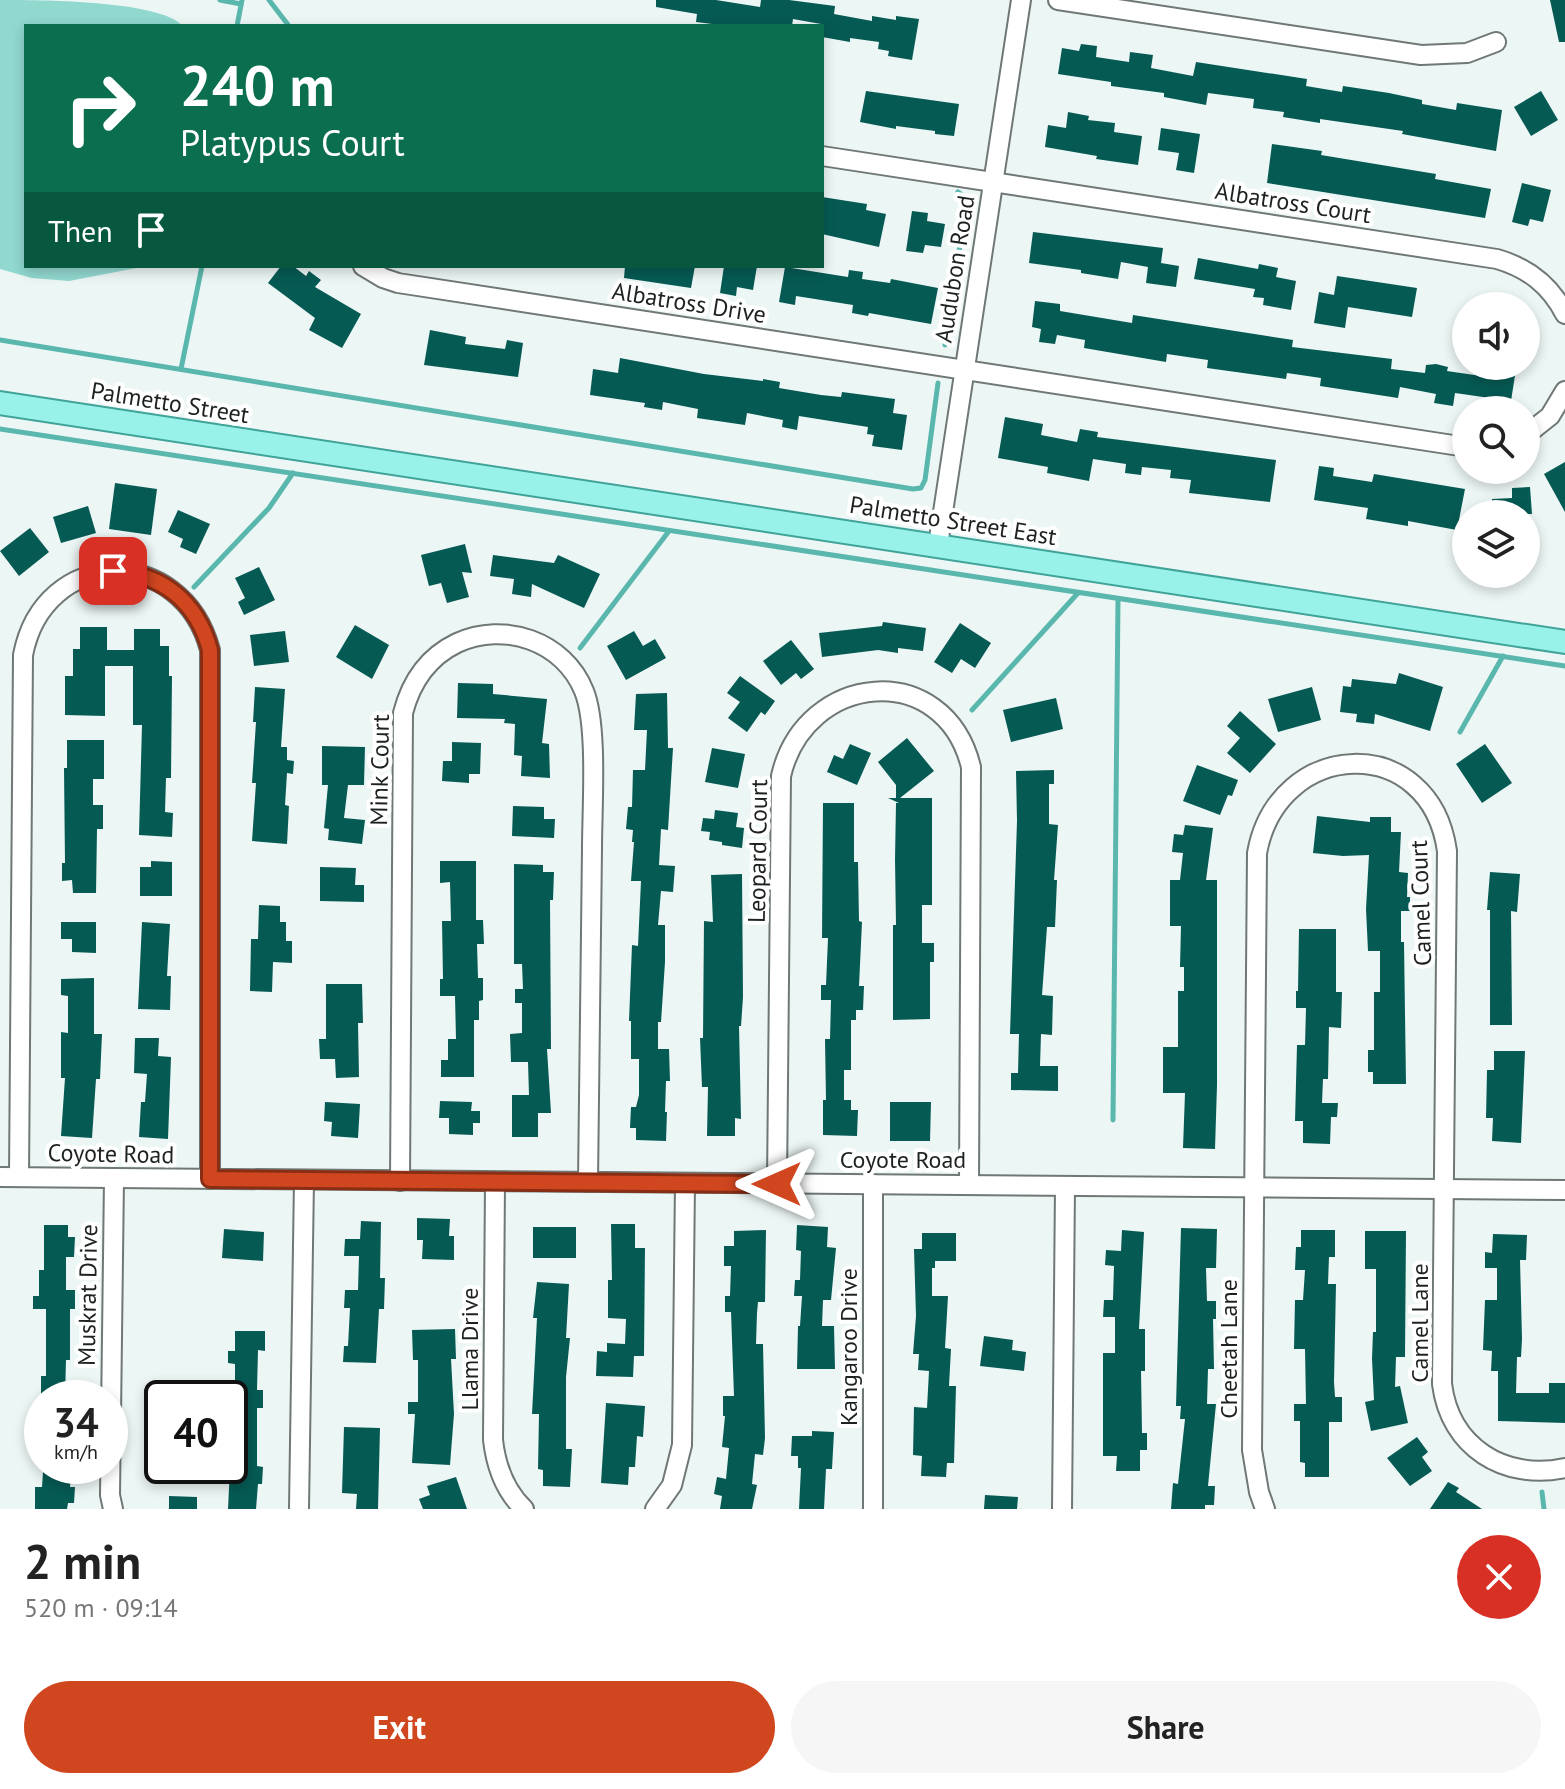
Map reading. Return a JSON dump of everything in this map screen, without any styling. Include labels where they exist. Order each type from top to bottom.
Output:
[{"type":"main road","name":"Palmetto Street","points":[[0,403],[332,455]]},
{"type":"main road","name":"Palmetto Street East","points":[[332,455],[1565,642]]},
{"type":"street","name":"Audubon Road","points":[[938,545],[1021,0]]},
{"type":"street","points":[[1058,0],[1421,55],[1467,53],[1496,42]]},
{"type":"street","points":[[824,156],[993,182]]},
{"type":"street","name":"Albatross Court","points":[[993,182],[1497,259],[1512,263],[1538,279],[1549,289],[1565,314]]},
{"type":"street","name":"Albatross Drive","points":[[366,268],[398,283],[964,370]]},
{"type":"street","points":[[964,370],[1452,445]]},
{"type":"street","points":[[1540,424],[1550,416],[1565,391]]},
{"type":"street","points":[[10,1177],[23,655],[31,627],[47,602],[71,583],[113,571],[143,575],[170,588],[200,622],[210,650],[210,1179]]},
{"type":"street","name":"Mink Court","points":[[400,1181],[403,713],[413,684],[444,650],[472,637],[503,634],[529,639],[553,651],[580,681],[589,706],[592,813],[588,1182]]},
{"type":"street","name":"Leopard Court","points":[[777,1184],[781,776],[784,761],[797,735],[817,713],[842,698],[884,691],[911,696],[946,718],[962,741],[971,767],[969,1185]]},
{"type":"street","name":"Camel Court","points":[[1254,1187],[1257,865],[1260,840],[1276,804],[1294,785],[1315,771],[1359,763],[1389,769],[1415,785],[1434,808],[1445,836],[1445,1189]]},
{"type":"street","name":"Coyote Road","points":[[10,1177],[1565,1190]]},
{"type":"street","name":"Muskrat Drive","points":[[113,1509],[110,1480],[114,1178]]},
{"type":"street","points":[[299,1509],[304,1180]]},
{"type":"street","name":"Llama Drive","points":[[495,1182],[493,1440],[500,1474],[524,1509]]},
{"type":"street","points":[[655,1509],[672,1485],[681,1459],[685,1183]]},
{"type":"street","name":"Kangaroo Drive","points":[[873,1184],[873,1509]]},
{"type":"street","points":[[1062,1509],[1065,1186]]},
{"type":"street","name":"Cheetah Lane","points":[[1254,1187],[1252,1450],[1265,1509]]},
{"type":"street","name":"Camel Lane","points":[[1445,1189],[1442,1384],[1451,1419],[1465,1439],[1493,1460],[1532,1471],[1565,1468]]},
{"type":"shaded area","points":[[0,0],[125,6],[170,17],[180,24],[24,24],[24,268],[137,268],[69,281],[32,278],[0,269]]},
{"type":"building","points":[[656,0],[716,0],[760,7],[761,0],[789,0],[835,6],[834,14],[872,21],[872,16],[896,20],[896,16],[919,19],[912,60],[888,56],[889,51],[878,49],[879,42],[850,38],[850,42],[824,37],[824,24],[793,19],[792,24],[712,24],[696,22],[697,14],[656,7]]},
{"type":"building","points":[[1550,0],[1565,0],[1565,42],[1559,42]]},
{"type":"building","points":[[1081,44],[1097,46],[1096,57],[1129,62],[1130,52],[1153,55],[1151,68],[1193,76],[1196,62],[1307,79],[1306,86],[1342,92],[1343,86],[1389,93],[1422,100],[1422,104],[1456,110],[1457,103],[1502,110],[1496,151],[1402,134],[1403,131],[1283,117],[1284,112],[1253,108],[1254,99],[1208,93],[1206,105],[1164,97],[1164,93],[1111,86],[1111,82],[1058,74],[1062,48],[1079,51]]},
{"type":"building","points":[[866,91],[959,104],[954,136],[860,122]]},
{"type":"building","points":[[1541,91],[1558,120],[1531,136],[1514,107]]},
{"type":"building","points":[[1068,112],[1089,116],[1088,120],[1115,123],[1114,132],[1142,136],[1138,165],[1045,147],[1048,125],[1066,128]]},
{"type":"building","points":[[1161,128],[1200,134],[1194,173],[1176,170],[1179,153],[1158,150]]},
{"type":"building","points":[[1272,144],[1436,174],[1435,179],[1491,189],[1485,218],[1267,183]]},
{"type":"building","points":[[1522,183],[1551,190],[1543,222],[1530,219],[1528,226],[1512,222]]},
{"type":"building","points":[[824,197],[867,204],[866,210],[886,214],[879,247],[824,234]]},
{"type":"building","points":[[912,211],[928,213],[927,221],[945,224],[941,247],[925,245],[923,253],[906,251]]},
{"type":"building","points":[[1033,232],[1163,248],[1161,263],[1179,266],[1176,287],[1146,283],[1148,267],[1121,262],[1118,279],[1029,263]]},
{"type":"building","points":[[1198,258],[1258,269],[1259,264],[1278,268],[1276,277],[1296,281],[1291,310],[1263,305],[1264,298],[1253,297],[1255,289],[1194,279]]},
{"type":"building","points":[[279,268],[296,268],[306,276],[309,271],[321,280],[315,287],[361,314],[342,348],[309,330],[315,318],[268,283]]},
{"type":"building","points":[[625,268],[695,268],[691,288],[624,278]]},
{"type":"building","points":[[724,268],[757,268],[753,290],[737,287],[736,296],[720,293]]},
{"type":"building","points":[[785,268],[848,277],[849,270],[863,272],[862,279],[890,283],[891,279],[938,288],[931,324],[852,313],[853,305],[796,296],[795,305],[779,302]]},
{"type":"building","points":[[1337,276],[1417,288],[1412,317],[1348,307],[1345,328],[1314,323],[1319,292],[1334,295]]},
{"type":"building","points":[[1035,301],[1060,304],[1060,311],[1132,323],[1133,315],[1293,340],[1292,347],[1392,359],[1391,369],[1425,373],[1426,365],[1436,364],[1448,367],[1447,371],[1452,372],[1452,380],[1514,380],[1512,396],[1455,393],[1452,406],[1434,403],[1436,394],[1400,387],[1398,398],[1320,386],[1321,378],[1287,373],[1286,379],[1207,368],[1208,360],[1167,354],[1166,362],[1084,348],[1085,340],[1057,335],[1055,344],[1039,342],[1041,329],[1032,327]]},
{"type":"building","points":[[430,330],[466,337],[465,344],[505,349],[507,340],[523,343],[518,377],[424,365]]},
{"type":"building","points":[[620,358],[704,374],[780,382],[779,388],[821,395],[841,397],[842,392],[895,399],[893,413],[907,415],[902,450],[872,446],[874,435],[867,434],[868,427],[799,416],[797,430],[782,427],[783,420],[747,413],[745,425],[697,418],[698,409],[663,402],[662,410],[644,407],[645,403],[590,395],[593,369],[618,373]]},
{"type":"building","points":[[1005,417],[1043,424],[1041,435],[1077,442],[1080,429],[1098,432],[1097,437],[1276,460],[1270,502],[1189,493],[1191,480],[1170,478],[1171,470],[1142,467],[1141,475],[1125,473],[1126,464],[1093,459],[1089,481],[1047,473],[1048,467],[998,458]]},
{"type":"building","points":[[1565,462],[1565,512],[1544,474]]},
{"type":"building","points":[[1319,466],[1334,468],[1333,476],[1372,482],[1374,474],[1465,489],[1463,500],[1452,500],[1452,529],[1408,521],[1408,526],[1366,519],[1368,508],[1314,500]]},
{"type":"building","points":[[115,483],[157,489],[151,535],[109,529]]},
{"type":"building","points":[[1530,487],[1531,500],[1492,500],[1512,498],[1512,488]]},
{"type":"building","points":[[88,506],[96,533],[61,543],[53,517]]},
{"type":"building","points":[[178,510],[210,524],[196,554],[180,547],[183,539],[168,532]]},
{"type":"building","points":[[30,528],[49,552],[19,576],[0,551]]},
{"type":"building","points":[[465,544],[472,573],[462,572],[469,597],[447,603],[441,583],[429,586],[421,555]]},
{"type":"building","points":[[493,555],[554,563],[558,555],[600,574],[584,608],[532,584],[531,597],[512,594],[514,579],[490,576]]},
{"type":"building","points":[[259,567],[275,600],[244,615],[238,602],[245,598],[235,578]]},
{"type":"building","points":[[883,622],[926,628],[923,651],[898,648],[898,653],[878,650],[822,657],[819,633],[882,626]]},
{"type":"building","points":[[960,623],[991,643],[975,668],[961,659],[952,673],[934,662]]},
{"type":"building","points":[[355,625],[389,645],[372,679],[336,657]]},
{"type":"building","points":[[80,627],[107,627],[107,650],[134,650],[134,629],[160,629],[160,646],[169,646],[169,676],[172,676],[171,778],[166,778],[165,812],[173,813],[172,837],[139,835],[142,725],[133,725],[133,666],[105,666],[105,716],[65,715],[65,676],[73,676],[73,649],[80,649]]},
{"type":"building","points":[[285,631],[289,662],[254,666],[250,635]]},
{"type":"building","points":[[634,631],[643,646],[655,639],[666,658],[626,680],[607,646]]},
{"type":"building","points":[[791,640],[814,669],[801,679],[796,673],[781,685],[763,661]]},
{"type":"building","points":[[1399,673],[1443,687],[1430,731],[1375,714],[1374,724],[1356,722],[1357,714],[1340,712],[1343,686],[1351,687],[1352,679],[1396,684]]},
{"type":"building","points":[[740,676],[775,701],[765,715],[761,712],[747,732],[728,718],[740,702],[727,693]]},
{"type":"building","points":[[458,683],[493,684],[493,694],[547,699],[542,743],[549,744],[550,778],[521,776],[522,756],[514,755],[515,724],[504,723],[505,719],[457,718]]},
{"type":"building","points":[[255,687],[285,689],[281,747],[287,747],[287,760],[294,761],[293,774],[287,773],[287,844],[252,841],[256,783],[252,783]]},
{"type":"building","points":[[1312,687],[1321,720],[1278,732],[1268,699]]},
{"type":"building","points":[[667,693],[668,748],[673,748],[668,830],[661,829],[659,865],[675,866],[673,892],[661,891],[658,925],[665,925],[658,1049],[669,1049],[666,1141],[636,1140],[636,1128],[630,1128],[631,1107],[636,1107],[639,1095],[639,1059],[631,1059],[629,1021],[632,945],[638,946],[641,881],[631,881],[633,830],[626,829],[628,807],[632,807],[633,770],[645,770],[647,730],[634,730],[636,694]]},
{"type":"building","points":[[1056,698],[1063,729],[1011,742],[1003,710]]},
{"type":"building","points":[[1240,711],[1276,744],[1250,773],[1227,753],[1240,738],[1227,726]]},
{"type":"building","points":[[907,738],[934,771],[900,798],[932,798],[932,905],[922,905],[922,943],[934,943],[934,962],[930,962],[930,1019],[893,1020],[896,803],[899,803],[888,798],[896,798],[896,785],[878,762]]},
{"type":"building","points":[[67,740],[104,740],[104,779],[93,779],[93,805],[103,805],[103,829],[97,829],[96,893],[73,893],[72,880],[62,881]]},
{"type":"building","points":[[452,742],[481,743],[480,774],[469,774],[469,783],[442,781],[443,761],[452,761]]},
{"type":"building","points":[[850,744],[871,753],[857,785],[827,772],[834,755],[843,759]]},
{"type":"building","points":[[1485,744],[1512,783],[1482,803],[1456,764]]},
{"type":"building","points":[[322,746],[365,747],[364,785],[348,785],[344,818],[365,820],[362,844],[328,840],[329,829],[324,828],[328,785],[322,785]]},
{"type":"building","points":[[712,748],[745,754],[738,788],[705,782]]},
{"type":"building","points":[[1197,765],[1238,780],[1220,815],[1183,801]]},
{"type":"building","points":[[1054,770],[1054,784],[1049,784],[1049,824],[1058,825],[1055,927],[1047,927],[1042,995],[1053,996],[1052,1035],[1041,1034],[1040,1066],[1058,1066],[1058,1091],[1011,1090],[1011,1073],[1018,1073],[1019,1034],[1010,1034],[1016,771]]},
{"type":"building","points":[[823,803],[854,803],[854,862],[858,862],[859,921],[862,922],[859,986],[864,986],[863,1010],[856,1010],[856,1020],[851,1020],[851,1070],[844,1070],[844,1100],[851,1100],[851,1110],[858,1110],[857,1136],[823,1135],[825,1039],[830,1039],[831,1000],[821,1000],[821,985],[826,985],[828,938],[822,938]]},
{"type":"building","points":[[513,806],[544,807],[544,819],[555,819],[554,838],[512,836]]},
{"type":"building","points":[[715,810],[738,813],[736,827],[744,828],[742,848],[709,840],[710,832],[701,831],[703,818],[714,819]]},
{"type":"building","points":[[1317,816],[1370,822],[1370,817],[1391,817],[1391,832],[1401,832],[1399,872],[1408,873],[1407,897],[1410,897],[1410,911],[1401,911],[1406,1084],[1373,1084],[1373,1072],[1368,1072],[1368,1050],[1374,1050],[1374,992],[1380,992],[1380,951],[1368,951],[1366,909],[1369,855],[1313,853]]},
{"type":"building","points":[[1185,825],[1213,828],[1206,880],[1217,880],[1215,1149],[1183,1148],[1185,1093],[1163,1093],[1163,1047],[1178,1047],[1178,991],[1184,991],[1184,967],[1180,967],[1181,926],[1170,926],[1170,880],[1180,880],[1183,853],[1172,852],[1174,834],[1183,835]]},
{"type":"building","points":[[151,861],[172,862],[172,896],[140,896],[140,867],[151,867]]},
{"type":"building","points":[[440,861],[476,861],[476,920],[483,920],[484,944],[477,944],[478,978],[483,978],[483,1000],[479,1001],[479,1020],[474,1020],[474,1077],[441,1077],[441,1060],[448,1060],[448,1039],[456,1039],[455,996],[440,996],[440,979],[443,979],[442,921],[451,921],[450,882],[440,883]]},
{"type":"building","points":[[514,864],[543,865],[543,872],[554,872],[553,900],[550,900],[551,1049],[547,1049],[551,1113],[538,1113],[538,1137],[512,1137],[512,1095],[529,1095],[528,1062],[511,1062],[510,1034],[522,1033],[522,1003],[515,1003],[515,989],[523,989],[522,964],[514,964]]},
{"type":"building","points":[[320,867],[356,868],[355,885],[364,885],[364,902],[320,901]]},
{"type":"building","points":[[1490,872],[1520,874],[1517,912],[1511,911],[1512,1025],[1490,1025],[1490,910],[1487,910]]},
{"type":"building","points":[[742,874],[741,1119],[735,1118],[735,1136],[707,1136],[708,1087],[702,1087],[700,1038],[703,1038],[704,921],[713,922],[711,875]]},
{"type":"building","points":[[259,905],[280,906],[280,922],[286,922],[286,941],[292,941],[292,963],[273,962],[272,992],[250,991],[251,939],[258,939]]},
{"type":"building","points":[[61,922],[96,922],[96,953],[72,952],[72,939],[61,939]]},
{"type":"building","points":[[142,922],[170,924],[167,976],[171,976],[170,1010],[138,1009]]},
{"type":"building","points":[[1299,929],[1336,929],[1336,992],[1342,992],[1341,1028],[1329,1027],[1328,1079],[1323,1079],[1322,1103],[1338,1103],[1337,1117],[1331,1117],[1330,1144],[1303,1143],[1303,1121],[1295,1121],[1297,1045],[1305,1045],[1306,1008],[1296,1008]]},
{"type":"building","points":[[94,978],[94,1034],[102,1034],[92,1138],[61,1136],[65,1078],[61,1078],[61,1032],[68,1033],[68,996],[61,995],[61,979]]},
{"type":"building","points":[[326,984],[362,984],[363,1023],[358,1023],[359,1077],[336,1078],[335,1059],[320,1059],[319,1039],[326,1039]]},
{"type":"building","points":[[135,1038],[159,1038],[158,1056],[171,1057],[168,1139],[139,1137],[141,1102],[145,1102],[147,1074],[134,1073]]},
{"type":"building","points":[[1494,1051],[1525,1051],[1521,1143],[1492,1141],[1493,1118],[1486,1118],[1487,1070],[1494,1070]]},
{"type":"building","points":[[440,1101],[472,1102],[471,1111],[480,1111],[480,1123],[473,1123],[473,1135],[449,1134],[449,1118],[439,1118]]},
{"type":"building","points":[[325,1102],[360,1104],[358,1138],[331,1136],[332,1122],[324,1121]]},
{"type":"building","points":[[890,1102],[931,1102],[930,1141],[890,1141]]},
{"type":"building","points":[[417,1218],[450,1219],[449,1236],[454,1236],[454,1260],[422,1259],[423,1240],[417,1240]]},
{"type":"building","points":[[361,1221],[381,1222],[380,1278],[385,1278],[384,1309],[379,1309],[376,1363],[343,1362],[344,1346],[348,1346],[350,1308],[344,1308],[345,1290],[358,1290],[359,1256],[344,1256],[345,1239],[360,1239]]},
{"type":"building","points":[[611,1224],[635,1224],[635,1248],[645,1248],[644,1356],[634,1356],[633,1377],[596,1376],[597,1351],[607,1352],[607,1343],[625,1344],[626,1319],[608,1318],[608,1280],[612,1280]]},
{"type":"building","points":[[44,1225],[68,1225],[68,1237],[75,1237],[74,1257],[66,1257],[66,1290],[75,1290],[75,1309],[70,1309],[70,1360],[66,1360],[65,1380],[41,1380],[41,1376],[46,1376],[46,1309],[33,1309],[33,1296],[39,1296],[39,1270],[44,1270]]},
{"type":"building","points":[[797,1225],[828,1227],[827,1247],[836,1248],[831,1300],[823,1300],[822,1326],[834,1326],[835,1369],[797,1369],[802,1296],[794,1296],[795,1280],[800,1280],[801,1251],[796,1250]]},
{"type":"building","points":[[533,1227],[576,1227],[576,1258],[533,1258]]},
{"type":"building","points":[[1181,1228],[1217,1229],[1216,1268],[1206,1268],[1207,1301],[1216,1301],[1216,1319],[1213,1319],[1214,1369],[1208,1369],[1207,1404],[1216,1404],[1208,1486],[1215,1486],[1214,1505],[1205,1505],[1205,1509],[1171,1509],[1173,1483],[1178,1484],[1185,1419],[1180,1419],[1181,1406],[1176,1406]]},
{"type":"building","points":[[224,1229],[264,1232],[263,1261],[222,1258]]},
{"type":"building","points":[[766,1230],[765,1302],[758,1302],[756,1344],[763,1344],[763,1455],[755,1454],[752,1484],[757,1485],[752,1509],[720,1509],[722,1496],[714,1494],[717,1477],[726,1479],[729,1448],[722,1447],[723,1396],[734,1396],[731,1312],[725,1312],[725,1296],[730,1296],[731,1266],[724,1266],[724,1246],[734,1246],[734,1231]]},
{"type":"building","points":[[1122,1230],[1144,1232],[1139,1329],[1145,1329],[1145,1371],[1141,1371],[1142,1433],[1147,1433],[1147,1450],[1140,1450],[1140,1471],[1116,1471],[1117,1456],[1103,1456],[1103,1353],[1115,1353],[1115,1317],[1103,1317],[1104,1300],[1113,1300],[1114,1266],[1105,1265],[1106,1250],[1121,1251]]},
{"type":"building","points":[[1301,1230],[1335,1230],[1335,1257],[1329,1257],[1328,1284],[1336,1284],[1334,1382],[1335,1397],[1342,1397],[1342,1422],[1329,1422],[1329,1477],[1305,1477],[1305,1463],[1300,1462],[1300,1421],[1294,1421],[1294,1404],[1306,1404],[1305,1349],[1294,1349],[1295,1300],[1303,1300],[1305,1270],[1295,1270],[1296,1247],[1301,1247]]},
{"type":"building","points":[[1365,1231],[1406,1231],[1405,1357],[1396,1357],[1395,1387],[1400,1386],[1408,1423],[1371,1431],[1365,1402],[1374,1400],[1372,1359],[1373,1332],[1376,1332],[1376,1269],[1365,1269]]},
{"type":"building","points":[[922,1233],[956,1233],[956,1261],[935,1261],[935,1268],[932,1268],[932,1296],[948,1296],[945,1348],[951,1349],[949,1386],[956,1386],[954,1463],[947,1463],[946,1477],[921,1476],[922,1456],[913,1455],[914,1407],[927,1408],[929,1371],[918,1370],[919,1354],[913,1354],[916,1316],[914,1249],[922,1249]]},
{"type":"building","points":[[1493,1234],[1527,1235],[1526,1260],[1520,1260],[1522,1339],[1521,1357],[1517,1357],[1516,1393],[1549,1393],[1549,1383],[1565,1383],[1565,1423],[1498,1421],[1498,1371],[1491,1371],[1492,1351],[1483,1350],[1485,1300],[1497,1300],[1497,1268],[1485,1268],[1485,1252],[1492,1253]]},
{"type":"building","points":[[537,1282],[569,1284],[566,1449],[572,1449],[570,1487],[543,1486],[543,1470],[538,1469],[539,1414],[532,1414],[537,1318],[533,1318]]},
{"type":"building","points":[[455,1329],[456,1359],[451,1359],[454,1414],[450,1465],[412,1463],[415,1414],[408,1414],[408,1402],[418,1402],[418,1360],[413,1360],[412,1330]]},
{"type":"building","points":[[235,1331],[265,1331],[265,1351],[258,1350],[257,1390],[263,1390],[263,1408],[257,1408],[257,1466],[263,1467],[256,1509],[228,1509],[229,1484],[248,1484],[248,1380],[235,1380],[235,1364],[228,1363],[228,1351],[235,1351]]},
{"type":"building","points":[[984,1336],[1013,1340],[1012,1350],[1026,1352],[1024,1371],[980,1366]]},
{"type":"building","points":[[606,1403],[645,1406],[643,1437],[637,1436],[635,1467],[629,1467],[628,1485],[601,1483]]},
{"type":"building","points":[[344,1427],[380,1428],[378,1509],[356,1509],[357,1494],[342,1493]]},
{"type":"building","points":[[812,1431],[834,1432],[832,1469],[826,1469],[824,1509],[799,1509],[801,1468],[798,1468],[798,1456],[791,1456],[792,1436],[812,1436]]},
{"type":"building","points":[[1417,1437],[1428,1452],[1422,1457],[1432,1471],[1410,1486],[1387,1458]]},
{"type":"building","points":[[456,1477],[467,1509],[423,1509],[419,1499],[430,1495],[427,1486]]},
{"type":"building","points":[[1448,1482],[1459,1488],[1456,1492],[1482,1509],[1430,1509]]},
{"type":"building","points":[[42,1484],[70,1484],[70,1487],[75,1487],[74,1503],[68,1503],[67,1509],[35,1509],[35,1487],[42,1487]]},
{"type":"building","points":[[985,1495],[1018,1497],[1017,1509],[984,1509]]},
{"type":"building","points":[[169,1496],[197,1497],[197,1509],[169,1509]]},
{"type":"waterway","points":[[220,0],[241,4]]},
{"type":"waterway","points":[[237,24],[242,0]]},
{"type":"waterway","points":[[269,0],[287,24]]},
{"type":"waterway","points":[[945,345],[965,211],[964,196],[958,192]]},
{"type":"waterway","points":[[181,369],[202,268]]},
{"type":"waterway","points":[[0,340],[913,489],[921,488],[925,480],[938,383]]},
{"type":"waterway","points":[[0,429],[1565,666]]},
{"type":"waterway","points":[[194,587],[269,508],[293,473]]},
{"type":"waterway","points":[[580,648],[669,531]]},
{"type":"waterway","points":[[972,710],[1078,593]]},
{"type":"waterway","points":[[1113,1120],[1118,599]]},
{"type":"waterway","points":[[1460,732],[1503,656]]},
{"type":"waterway","points":[[1542,1492],[1544,1509]]},
{"type":"route","points":[[113,571],[143,575],[170,588],[192,609],[210,650],[210,1179],[777,1184]]}]
